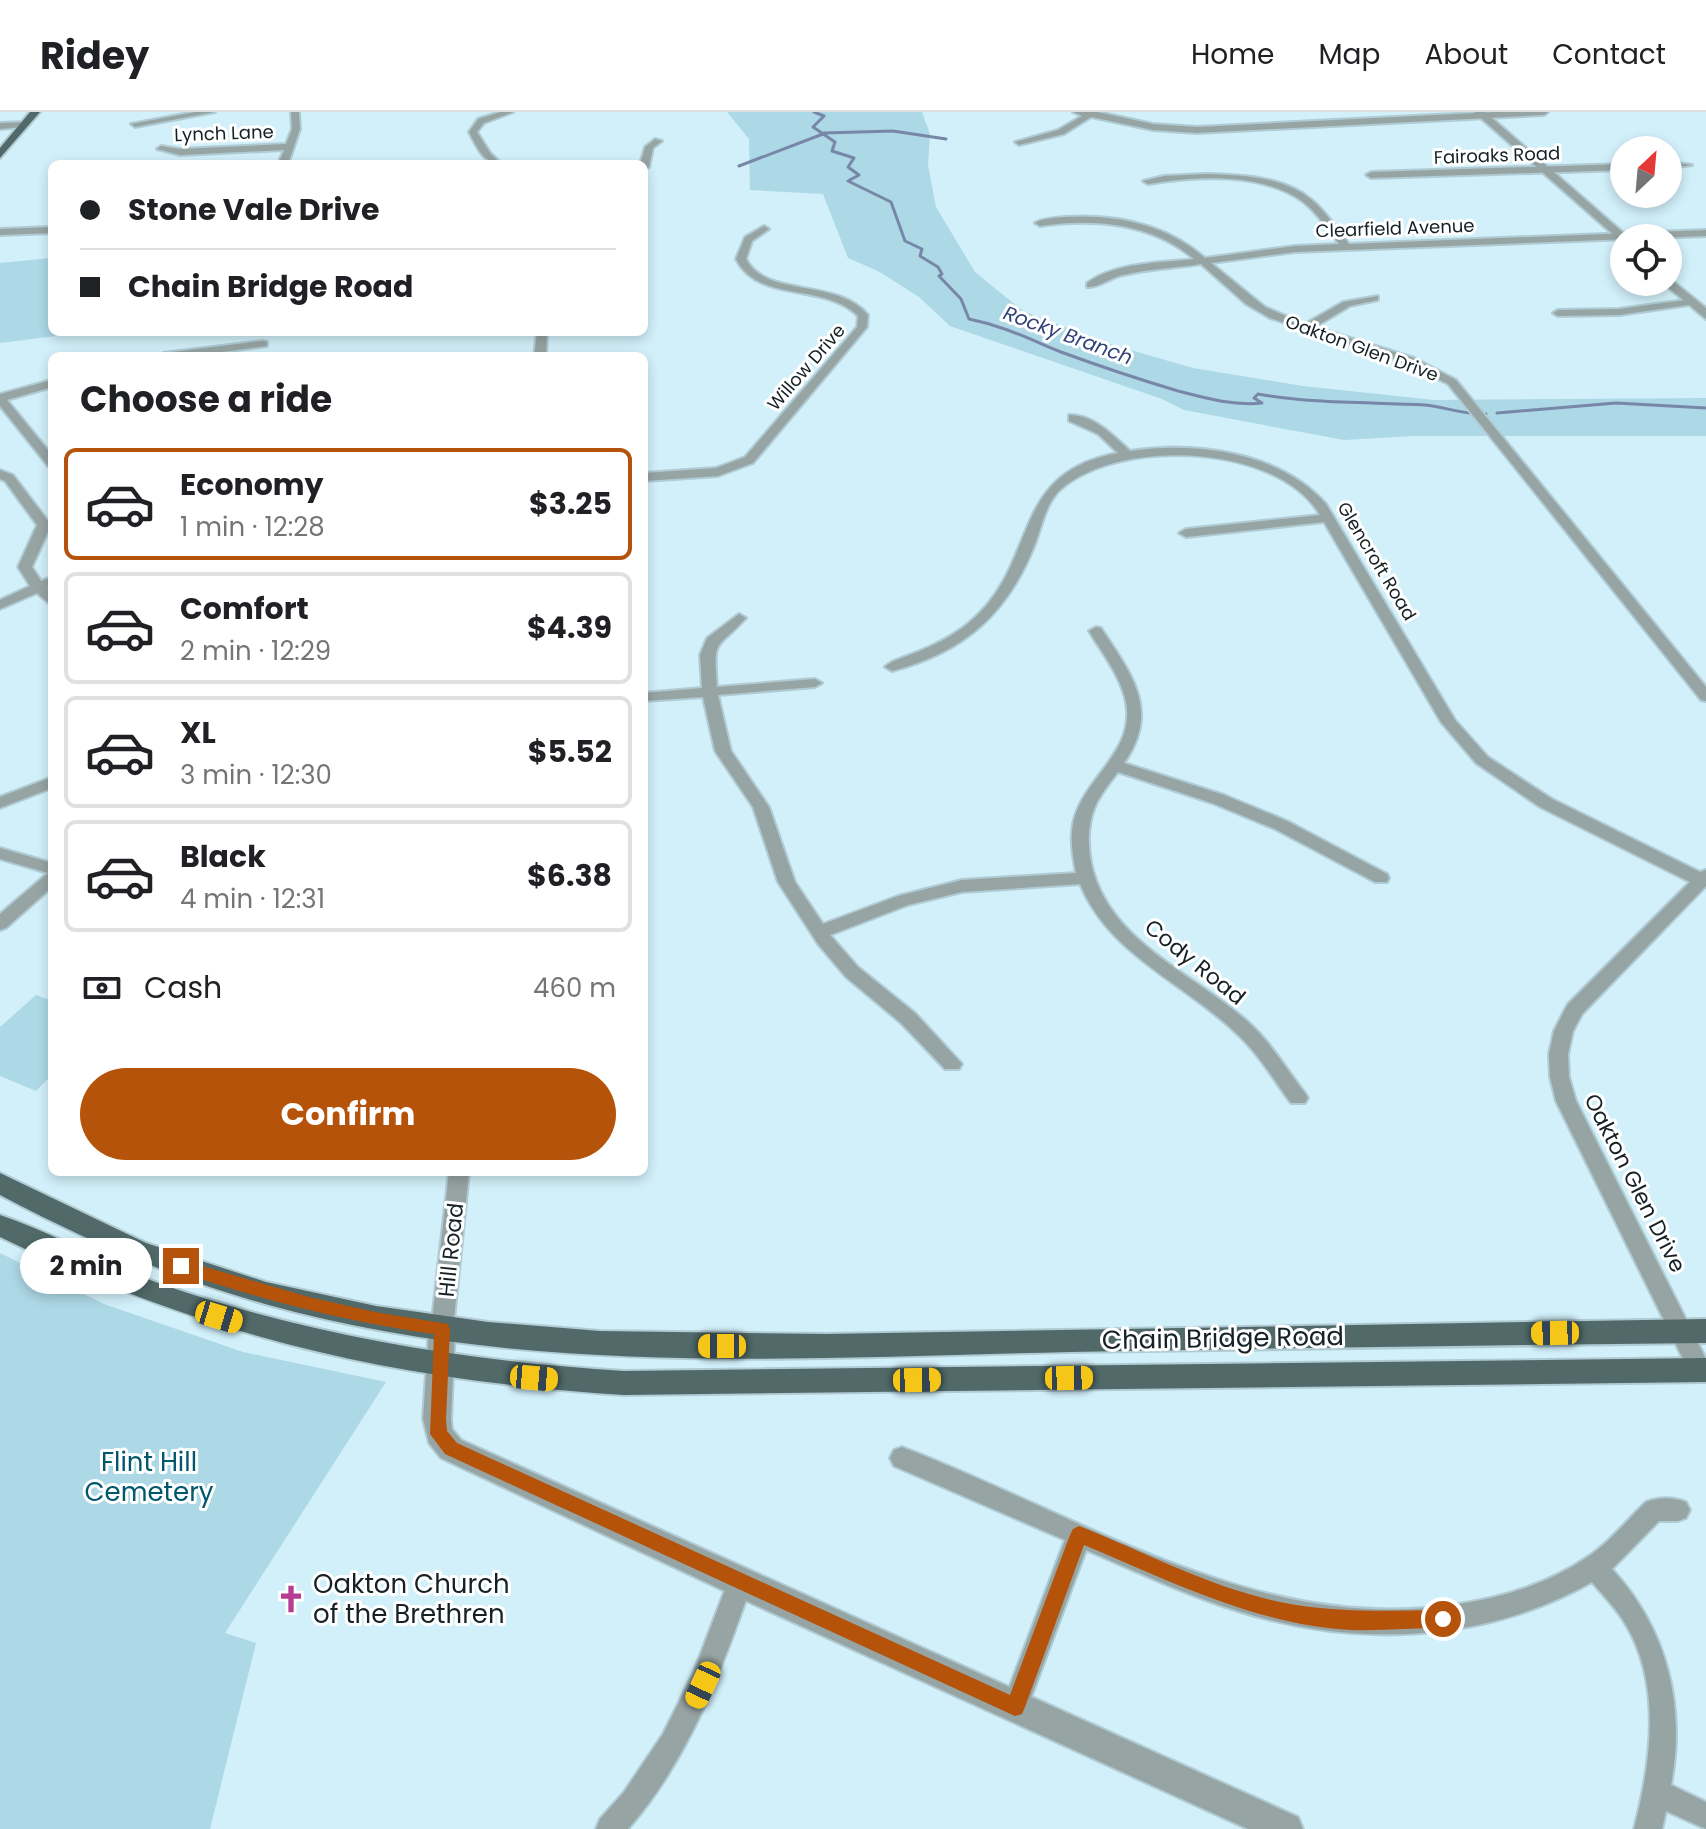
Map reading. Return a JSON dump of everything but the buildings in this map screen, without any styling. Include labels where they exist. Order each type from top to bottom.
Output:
[{"type":"main road","points":[[0,155],[35,112]]},
{"type":"main road","name":"Chain Bridge Road","points":[[0,1183],[156,1258],[309,1304],[375,1319],[442,1329],[612,1346],[786,1346],[1694,1331]]},
{"type":"main road","name":"Chain Bridge Road","points":[[0,1225],[68,1260],[194,1309],[295,1338],[440,1368],[565,1381],[624,1383],[1703,1370]]},
{"type":"street","points":[[135,124],[208,112]]},
{"type":"street","points":[[284,160],[296,129],[295,112]]},
{"type":"street","points":[[492,160],[473,132],[481,121],[509,112]]},
{"type":"street","points":[[1077,112],[1153,127],[1197,130],[1544,112]]},
{"type":"street","points":[[1019,142],[1053,135],[1092,113]]},
{"type":"street","points":[[1481,114],[1610,227]]},
{"type":"street","points":[[0,126],[23,124]]},
{"type":"street","points":[[646,160],[649,147],[658,141]]},
{"type":"street","name":"Lynch Lane","points":[[161,149],[180,152],[288,147]]},
{"type":"street","points":[[1682,165],[1687,165]]},
{"type":"street","name":"Fairoaks Road","points":[[1371,175],[1610,168]]},
{"type":"street","points":[[1148,181],[1237,179],[1285,188],[1308,201],[1345,246]]},
{"type":"street","name":"Oakton Glen Drive","points":[[1040,223],[1065,221],[1136,227],[1173,240],[1256,306],[1307,327],[1422,366],[1461,390],[1706,697]]},
{"type":"street","name":"Willow Drive","points":[[648,477],[718,472],[741,465],[755,456],[860,331],[864,321],[860,309],[846,299],[765,281],[745,270],[741,259],[748,239],[764,229]]},
{"type":"street","points":[[0,232],[48,230]]},
{"type":"street","name":"Clearfield Avenue","points":[[1682,234],[1706,233]]},
{"type":"street","name":"Clearfield Avenue","points":[[1091,285],[1109,274],[1283,250],[1610,238]]},
{"type":"street","points":[[1682,293],[1706,315]]},
{"type":"street","points":[[1307,327],[1347,304],[1374,298]]},
{"type":"street","points":[[1558,313],[1619,312],[1692,302]]},
{"type":"street","points":[[197,352],[263,344]]},
{"type":"street","points":[[48,384],[0,398],[48,458]]},
{"type":"street","points":[[1073,418],[1102,431],[1129,456]]},
{"type":"street","name":"Glencroft Road","points":[[892,667],[930,654],[969,632],[1000,603],[1046,500],[1056,486],[1086,468],[1129,456],[1186,452],[1221,455],[1258,465],[1302,487],[1320,504],[1449,722],[1482,760],[1546,803],[1703,878]]},
{"type":"street","points":[[0,474],[9,478],[44,525],[25,567],[45,584],[0,605]]},
{"type":"street","points":[[1186,533],[1328,518]]},
{"type":"street","points":[[739,618],[721,631],[710,645],[707,663],[714,722],[723,751],[761,807],[787,882],[838,958],[908,1018],[952,1064]]},
{"type":"street","name":"Cody Road","points":[[1096,631],[1130,690],[1135,713],[1128,746],[1087,801],[1079,826],[1080,856],[1086,878],[1101,907],[1141,951],[1242,1027],[1298,1098]]},
{"type":"street","points":[[648,697],[815,683]]},
{"type":"street","points":[[1114,765],[1218,799],[1281,825],[1381,878]]},
{"type":"street","points":[[0,803],[48,784]]},
{"type":"street","points":[[0,853],[48,868]]},
{"type":"street","points":[[819,932],[904,900],[962,886],[1086,878]]},
{"type":"street","name":"Oakton Glen Drive","points":[[1703,878],[1575,1009],[1563,1029],[1557,1053],[1566,1101],[1694,1331],[1703,1370]]},
{"type":"street","points":[[0,924],[48,882]]},
{"type":"street","name":"Hill Road","points":[[442,1329],[459,1176]]},
{"type":"street","points":[[442,1329],[437,1419],[443,1443],[528,1486],[1286,1829]]},
{"type":"street","points":[[902,1458],[1215,1591],[1283,1611],[1351,1621],[1417,1622],[1478,1615],[1539,1595],[1595,1568],[1654,1510],[1678,1510]]},
{"type":"street","points":[[1015,1707],[1079,1535]]},
{"type":"street","points":[[1595,1568],[1633,1612],[1652,1655],[1661,1691],[1665,1738],[1658,1793],[1648,1829]]},
{"type":"street","points":[[610,1829],[651,1780],[683,1729],[703,1685],[740,1583]]},
{"type":"street","points":[[1658,1793],[1706,1816]]},
{"type":"green space","points":[[727,112],[922,112],[930,134],[928,165],[936,207],[975,272],[1023,311],[1113,345],[1193,368],[1303,386],[1434,400],[1706,398],[1706,436],[1414,436],[1344,440],[1184,410],[1162,399],[950,326],[919,297],[878,271],[848,258],[823,194],[750,190],[749,139]]},
{"type":"green space","points":[[48,258],[48,336],[55,336],[0,343],[0,263]]},
{"type":"green space","points":[[36,995],[48,1000],[48,1079],[36,1091],[0,1076],[0,1027]]},
{"type":"green space","name":"Flint Hill Cemetery","points":[[0,1253],[104,1304],[243,1352],[386,1382],[225,1633],[256,1643],[210,1829],[0,1829]]},
{"type":"waterway","name":"Rocky Branch","points":[[814,112],[824,116],[813,127],[835,142],[832,151],[854,158],[848,167],[859,175],[848,181],[891,202],[905,241],[922,249],[920,256],[938,267],[942,274],[939,276],[961,299],[969,319],[1005,329],[1133,377],[1219,401],[1262,403],[1254,398],[1258,394],[1321,401],[1425,405],[1486,414]]},
{"type":"waterway","points":[[824,133],[893,131],[946,139]]},
{"type":"waterway","points":[[739,166],[823,134]]},
{"type":"waterway","name":"Rocky Branch","points":[[1497,413],[1616,403],[1706,408]]},
{"type":"place","name":"Oakton Church of the Brethren","points":[[291,1599]]},
{"type":"route","points":[[181,1266],[309,1304],[375,1319],[442,1329],[437,1419],[443,1443],[451,1449],[1015,1707],[1079,1535],[1215,1591],[1283,1611],[1351,1621],[1417,1622],[1443,1619]]}]
